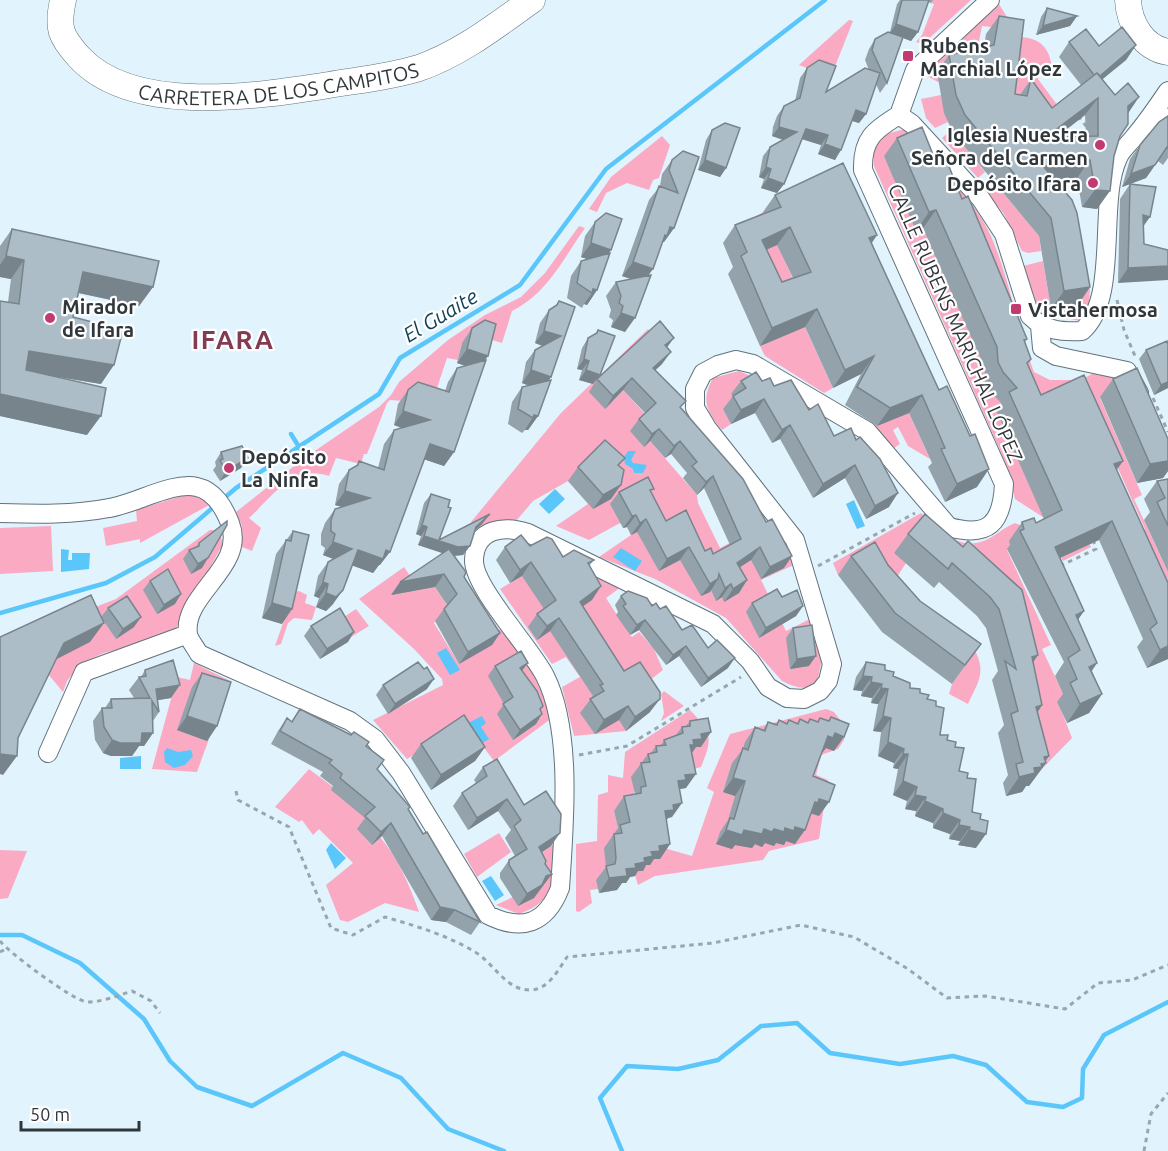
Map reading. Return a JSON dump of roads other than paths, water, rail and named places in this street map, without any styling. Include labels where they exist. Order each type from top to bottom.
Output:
[{"type":"main road","name":"CARRETERA DE LOS CAMPITOS","points":[[63,0],[59,20],[63,39],[84,62],[107,77],[129,87],[162,94],[225,96],[272,94],[380,77],[420,68],[459,48],[532,0]]},
{"type":"main road","points":[[1128,0],[1132,24],[1144,40],[1168,51]]},
{"type":"street","points":[[990,0],[915,70],[899,115],[912,124],[981,199],[999,225],[1004,234],[1030,316],[1040,326],[1069,332],[1082,331],[1090,325],[1098,307],[1105,270],[1109,199],[1118,157],[1168,92]]},
{"type":"street","name":"CALLE RUBENS MARICHAL LÓPEZ","points":[[188,634],[199,654],[350,721],[375,739],[401,773],[488,915],[500,921],[521,925],[552,908],[560,888],[563,758],[559,713],[545,676],[476,574],[475,552],[487,534],[506,527],[528,533],[713,624],[750,661],[768,687],[787,698],[804,699],[819,691],[828,681],[832,664],[807,573],[795,540],[707,428],[695,408],[695,388],[703,373],[736,360],[753,364],[867,431],[949,527],[966,532],[983,530],[995,521],[1003,508],[1004,484],[863,170],[862,152],[870,138],[880,127],[899,115]]},
{"type":"street","points":[[1040,326],[1042,348],[1056,356],[1126,371],[1134,380],[1147,411]]},
{"type":"street","points":[[0,513],[61,514],[112,508],[189,486],[198,487],[212,494],[229,521],[233,533],[228,558],[192,613],[188,634],[84,672],[48,753]]},
{"type":"lane","points":[[1133,139],[1143,137],[1168,113]]},
{"type":"water","points":[[628,451],[636,451],[631,460],[633,463],[647,465],[643,473],[634,473],[633,469],[625,464],[624,457]]},
{"type":"water","points":[[555,489],[565,499],[549,514],[539,504]]},
{"type":"water","points":[[854,500],[865,526],[857,529],[846,504]]},
{"type":"water","points":[[621,548],[642,561],[635,571],[613,557]]},
{"type":"water","points":[[61,549],[69,550],[68,560],[72,560],[72,553],[90,553],[89,569],[61,572]]},
{"type":"water","points":[[446,648],[460,670],[450,675],[437,653]]},
{"type":"water","points":[[482,716],[486,723],[481,727],[489,739],[481,744],[466,724]]},
{"type":"water","points":[[167,748],[178,752],[191,750],[193,756],[185,765],[174,768],[165,762],[164,752]]},
{"type":"water","points":[[141,756],[141,769],[120,769],[120,758]]},
{"type":"water","points":[[331,843],[346,858],[335,869],[326,850]]},
{"type":"water","points":[[491,876],[504,895],[495,901],[482,881]]},
{"type":"waterway","name":"El Guaite","points":[[222,500],[236,488],[379,394],[400,358],[520,285],[606,169],[825,0]]},
{"type":"waterway","name":"El Guaite","points":[[291,434],[304,455]]},
{"type":"waterway","name":"El Guaite","points":[[0,613],[106,583],[155,557],[216,505]]},
{"type":"waterway","points":[[0,935],[22,935],[80,963],[144,1019],[170,1061],[197,1087],[252,1106],[343,1053],[401,1078],[448,1129],[504,1151]]},
{"type":"waterway","points":[[622,1151],[600,1098],[627,1066],[678,1069],[718,1060],[761,1026],[797,1023],[830,1053],[900,1064],[953,1056],[986,1065],[1027,1102],[1063,1107],[1082,1098],[1083,1069],[1104,1035],[1168,1002]]},
{"type":"place","name":"Rubens Marchial López","points":[[908,56]]},
{"type":"place","name":"Iglesia Nuestra Señora del Carmen","points":[[1100,145]]},
{"type":"place","name":"Depósito Ifara","points":[[1093,183]]},
{"type":"place","name":"Vistahermosa","points":[[1016,309]]},
{"type":"place","name":"Mirador de Ifara","points":[[50,318]]},
{"type":"place","name":"Depósito La Ninfa","points":[[229,468]]},
{"type":"district","name":"IFARA","points":[[233,339]]}]
